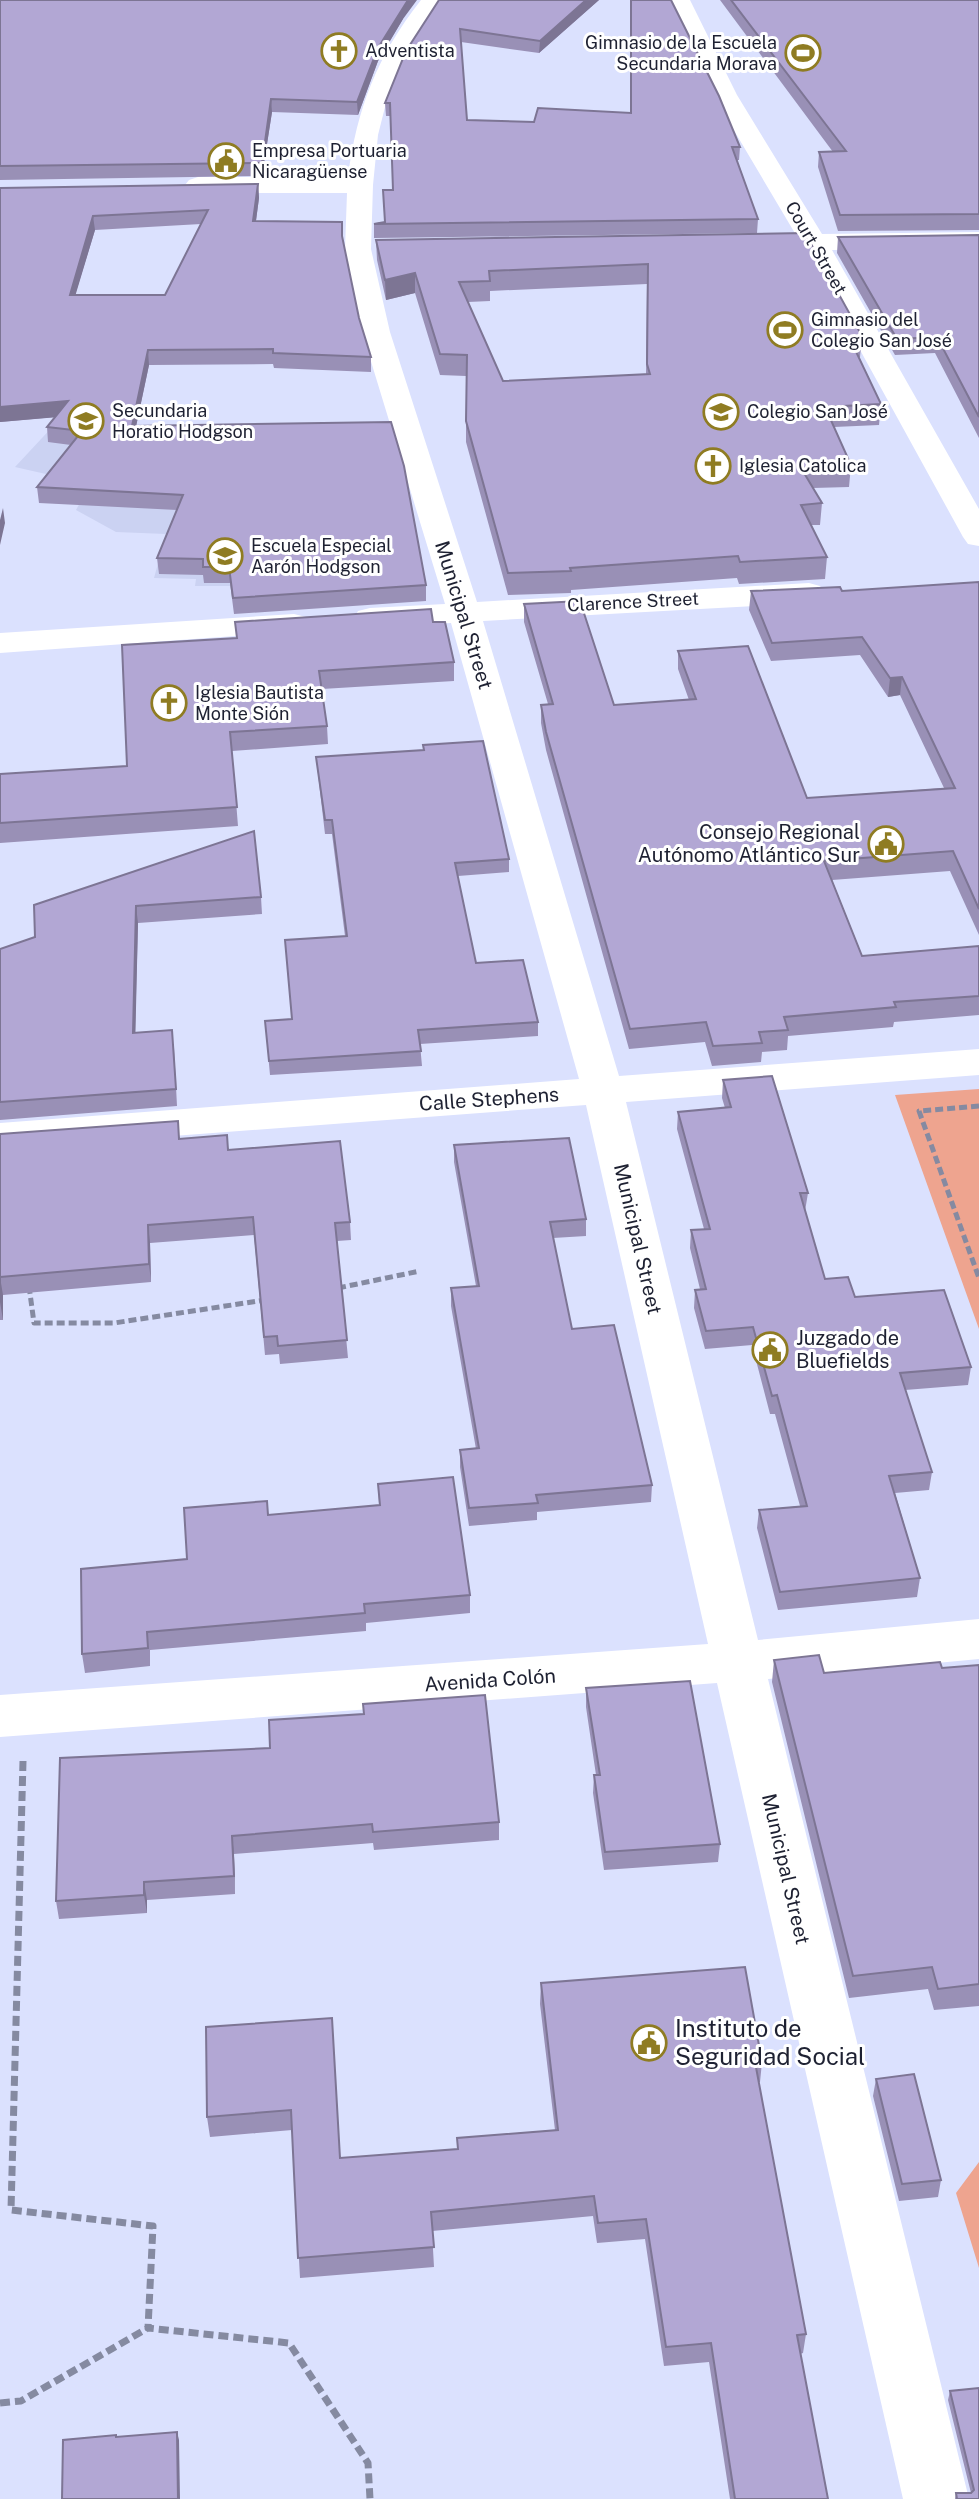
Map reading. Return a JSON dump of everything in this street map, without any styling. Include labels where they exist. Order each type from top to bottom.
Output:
[{"type":"street","name":"Municipal Street","points":[[432,0],[409,30],[374,103],[366,135],[360,185],[374,248],[376,332],[464,612],[603,1091],[936,2499]]},
{"type":"street","name":"Court Street","points":[[679,0],[725,95],[814,242],[979,537]]},
{"type":"street","points":[[179,186],[360,185]]},
{"type":"street","points":[[720,243],[979,240]]},
{"type":"street","name":"Clarence Street","points":[[0,643],[838,591]]},
{"type":"street","name":"Calle Stephens","points":[[0,1136],[979,1062]]},
{"type":"street","name":"Avenida Colón","points":[[13,1714],[737,1662],[979,1639]]},
{"type":"path","points":[[979,1106],[919,1111],[979,1278]]},
{"type":"path","points":[[329,1289],[420,1271]]},
{"type":"path","points":[[28,1277],[34,1323],[114,1323],[271,1299]]},
{"type":"path","points":[[13,1714],[16,1941],[11,2210],[153,2226],[148,2328]]},
{"type":"path","points":[[0,2403],[21,2401],[148,2328],[289,2343],[368,2463],[370,2499]]},
{"type":"shaded area","name":"Escuela Especial Aarón Hodgson","points":[[83,394],[96,440],[266,492],[286,586],[195,586],[196,579],[154,578],[166,534],[116,532],[76,510],[90,484],[15,467]]},
{"type":"shaded area","points":[[979,1089],[979,1329],[895,1095]]},
{"type":"shaded area","points":[[979,2162],[979,2268],[956,2193]]},
{"type":"building","points":[[0,0],[408,0],[378,48],[357,102],[271,99],[262,163],[0,166]]},
{"type":"building","points":[[439,0],[586,0],[540,41],[460,29],[467,120],[534,122],[538,108],[631,113],[631,0],[671,0],[719,96],[740,147],[732,147],[758,219],[374,224],[385,222],[383,190],[393,190],[390,103],[385,103],[406,51]]},
{"type":"building","points":[[731,0],[979,0],[979,214],[840,215],[819,152],[846,151]]},
{"type":"building","points":[[258,184],[253,221],[342,222],[342,236],[359,318],[371,357],[273,353],[273,349],[148,350],[132,426],[391,422],[404,466],[426,585],[233,598],[229,567],[203,567],[203,559],[157,558],[183,495],[37,487],[82,431],[47,427],[68,401],[0,407],[0,188]],"holes":[[[208,210],[165,295],[70,295],[93,216]]]},
{"type":"building","points":[[805,233],[862,336],[849,337],[881,404],[825,407],[851,465],[801,468],[822,503],[801,505],[827,557],[740,562],[738,556],[570,568],[571,571],[508,573],[466,421],[467,355],[440,354],[415,273],[385,280],[376,240]],"holes":[[[648,264],[647,364],[650,374],[503,381],[459,282],[490,281],[489,271]]]},
{"type":"building","points":[[979,235],[979,417],[937,337],[897,339],[838,237]]},
{"type":"building","points":[[979,582],[979,909],[953,851],[824,861],[862,956],[979,946],[979,996],[894,1002],[896,1007],[784,1017],[788,1030],[759,1032],[762,1043],[713,1046],[706,1022],[630,1029],[546,732],[541,705],[553,704],[524,604],[580,601],[614,705],[696,699],[678,651],[748,646],[807,798],[955,788],[902,677],[890,678],[862,637],[772,643],[751,591],[840,587],[842,591]]},
{"type":"building","points":[[431,609],[433,622],[445,622],[454,662],[319,671],[327,726],[230,732],[237,807],[0,823],[0,774],[127,766],[122,645],[237,638],[235,622]]},
{"type":"building","points":[[483,741],[509,859],[455,863],[476,963],[523,960],[538,1022],[418,1030],[421,1051],[269,1061],[265,1021],[292,1019],[285,940],[347,936],[332,820],[325,820],[316,757],[424,750],[423,745]]},
{"type":"building","points":[[254,831],[261,897],[136,906],[133,1033],[172,1030],[176,1089],[0,1102],[0,949],[35,937],[34,905]]},
{"type":"building","points":[[772,1076],[808,1193],[800,1193],[825,1279],[848,1277],[855,1297],[944,1290],[971,1367],[900,1373],[932,1472],[889,1476],[920,1578],[780,1592],[759,1510],[807,1506],[777,1395],[772,1396],[753,1327],[706,1331],[695,1290],[706,1289],[691,1230],[710,1229],[678,1112],[731,1107],[723,1080]]},
{"type":"building","points":[[178,1121],[179,1139],[227,1135],[228,1150],[340,1141],[350,1222],[335,1223],[347,1340],[278,1346],[277,1336],[264,1337],[253,1217],[148,1225],[149,1264],[0,1277],[0,1134]]},
{"type":"building","points":[[569,1138],[586,1219],[550,1222],[572,1329],[614,1325],[652,1485],[536,1495],[538,1503],[469,1508],[460,1450],[479,1448],[451,1288],[479,1286],[454,1145]]},
{"type":"building","points":[[453,1477],[470,1595],[364,1604],[365,1613],[147,1632],[148,1648],[82,1654],[81,1569],[187,1559],[184,1508],[267,1501],[268,1515],[380,1505],[378,1484]]},
{"type":"building","points":[[819,1655],[824,1673],[940,1662],[942,1668],[979,1665],[979,1984],[938,1989],[932,1967],[853,1976],[774,1660]]},
{"type":"building","points":[[690,1681],[720,1844],[605,1852],[594,1775],[600,1775],[586,1688]]},
{"type":"building","points":[[485,1695],[499,1822],[373,1832],[372,1824],[232,1836],[234,1876],[144,1882],[144,1895],[56,1901],[60,1758],[270,1748],[269,1720],[364,1714],[363,1704]]},
{"type":"building","points":[[745,1967],[762,2062],[755,2062],[806,2334],[797,2335],[828,2499],[735,2499],[711,2343],[666,2347],[646,2219],[598,2223],[594,2196],[431,2212],[434,2247],[298,2258],[291,2110],[207,2117],[206,2027],[332,2018],[340,2158],[458,2149],[457,2138],[558,2130],[541,1983]]},
{"type":"building","points":[[914,2074],[941,2180],[902,2184],[876,2079]]},
{"type":"building","points":[[979,2388],[979,2499],[957,2499],[956,2493],[971,2493],[974,2490],[950,2391]]},
{"type":"building","points":[[177,2432],[178,2499],[62,2499],[63,2440]]},
{"type":"place","name":"Adventista","points":[[339,51]]},
{"type":"place","name":"Gimnasio de la Escuela Secundaria Morava","points":[[803,53]]},
{"type":"place","name":"Empresa Portuaria Nicaragüense","points":[[226,161]]},
{"type":"place","name":"Gimnasio del Colegio San José","points":[[785,330]]},
{"type":"place","name":"Colegio San José","points":[[721,412]]},
{"type":"place","name":"Secundaria Horatio Hodgson","points":[[86,421]]},
{"type":"place","name":"Iglesia Catolica","points":[[713,466]]},
{"type":"place","name":"Escuela Especial Aarón Hodgson","points":[[225,556]]},
{"type":"place","name":"Iglesia Bautista Monte Sión","points":[[169,703]]},
{"type":"place","name":"Consejo Regional Autónomo Atlántico Sur","points":[[886,844]]},
{"type":"place","name":"Juzgado de Bluefields","points":[[770,1350]]},
{"type":"place","name":"Instituto de Seguridad Social","points":[[649,2043]]}]
